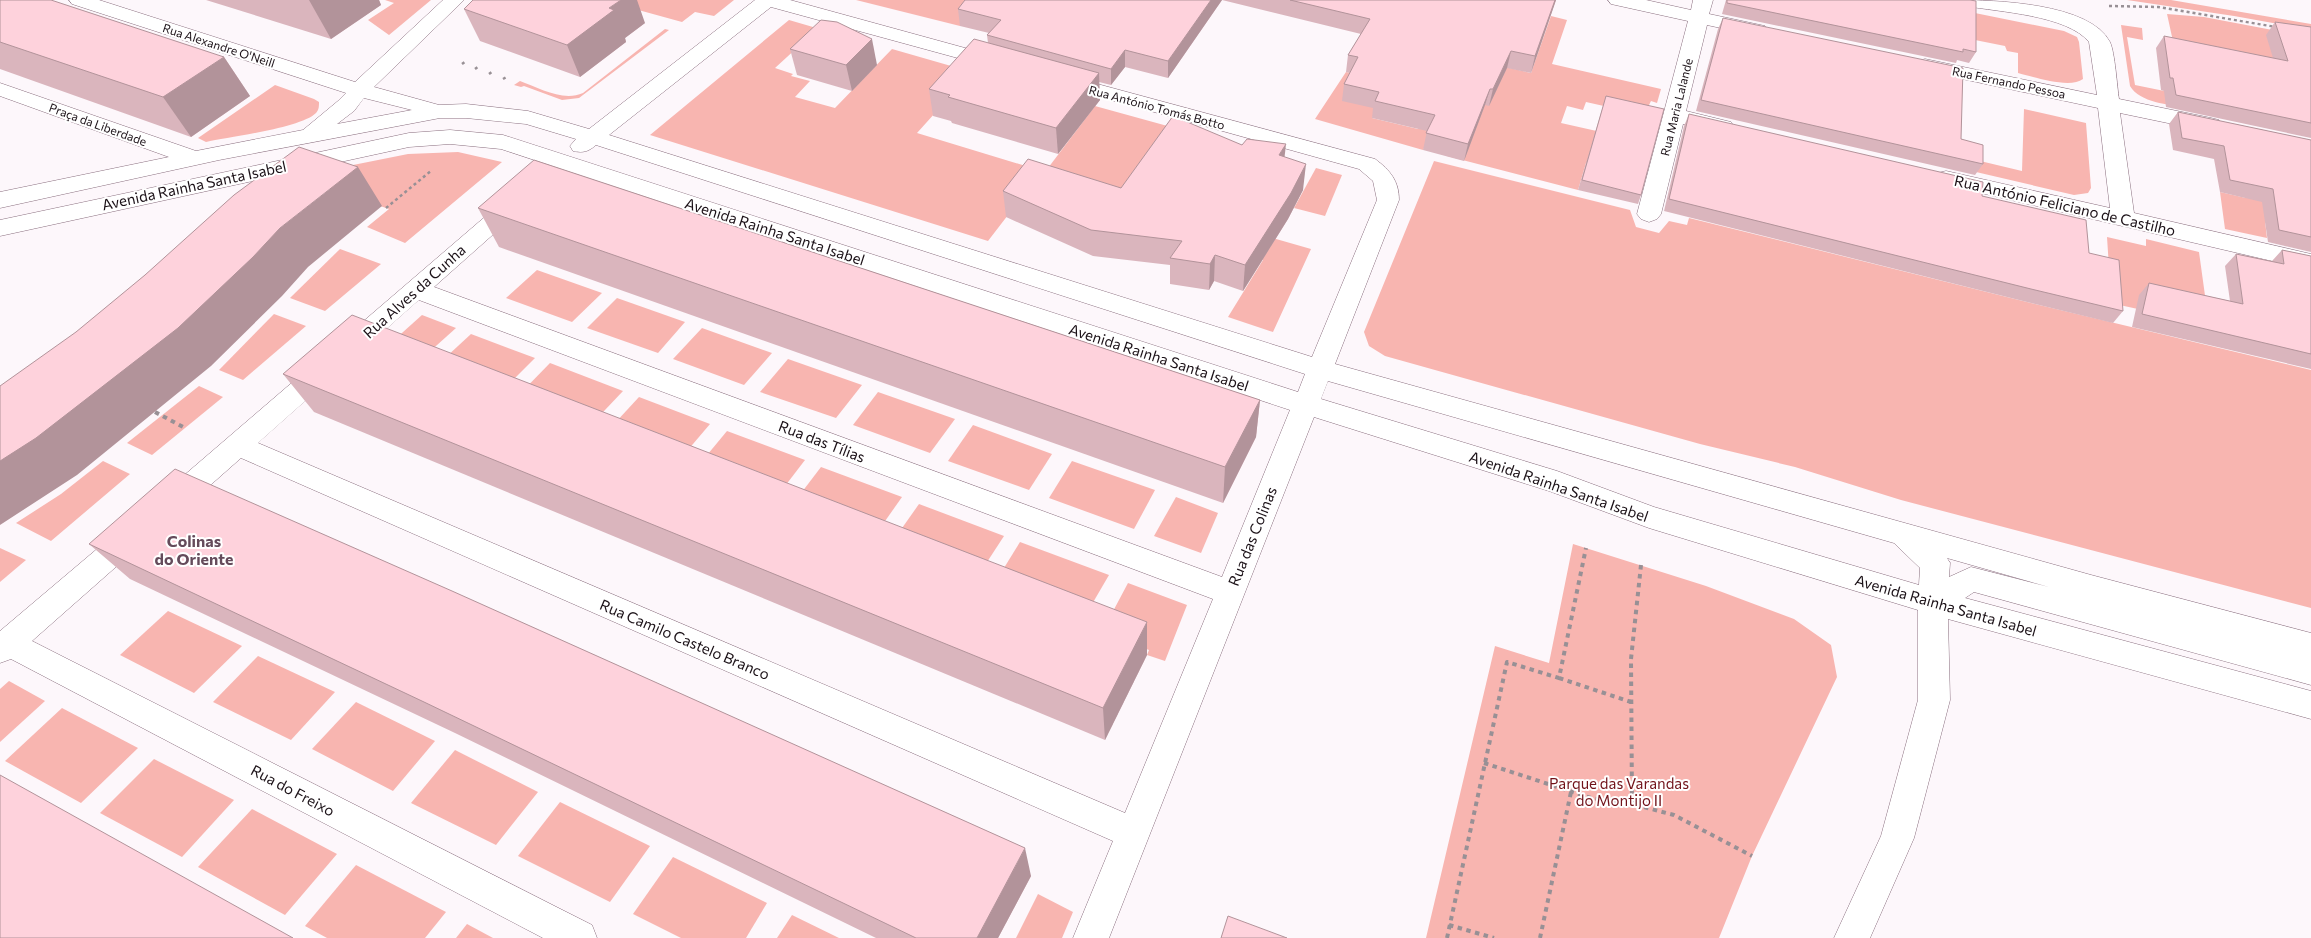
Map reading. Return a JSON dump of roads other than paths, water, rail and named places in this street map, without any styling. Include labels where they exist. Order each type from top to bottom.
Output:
[{"type":"street","name":"Rua Alexandre O'Neill","points":[[79,0],[359,90],[440,111]]},
{"type":"street","points":[[305,137],[340,111],[359,90],[454,0]]},
{"type":"street","points":[[767,0],[1020,69]]},
{"type":"street","name":"Rua Alves da Cunha","points":[[4,646],[416,290],[562,160],[767,0]]},
{"type":"street","points":[[1618,0],[1701,9],[1777,34]]},
{"type":"street","points":[[1966,0],[2066,20],[2086,28],[2096,35],[2101,44],[2123,218]]},
{"type":"street","name":"Rua Maria Lalande","points":[[1649,214],[1701,9]]},
{"type":"street","name":"Rua Fernando Pessoa","points":[[1904,60],[2234,130]]},
{"type":"street","name":"Rua António Tomás Botto","points":[[1049,77],[1343,158]]},
{"type":"street","name":"Praça da Liberdade","points":[[0,89],[195,158]]},
{"type":"street","name":"Avenida Rainha Santa Isabel","points":[[0,200],[195,158],[440,111],[466,111],[528,118],[593,137],[1319,369],[2311,646]]},
{"type":"street","points":[[1674,115],[1740,131]]},
{"type":"street","name":"Avenida Rainha Santa Isabel","points":[[0,228],[409,140],[450,137],[503,142],[1243,385],[1557,482],[1649,517],[1933,602],[2311,705]]},
{"type":"street","points":[[298,185],[339,154]]},
{"type":"street","name":"Rua das Colinas","points":[[1091,938],[1388,200],[1388,186],[1380,174],[1367,164],[1343,158]]},
{"type":"street","name":"Rua António Feliciano de Castilho","points":[[1922,172],[2311,262]]},
{"type":"street","name":"Rua das Tílias","points":[[416,290],[1229,592]]},
{"type":"street","name":"Rua Camilo Castelo Branco","points":[[237,445],[1133,833]]},
{"type":"street","points":[[1852,938],[1897,838],[1934,700],[1933,602],[1935,563],[1900,532]]},
{"type":"street","points":[[1933,602],[1971,579],[2311,671]]},
{"type":"street","name":"Rua do Freixo","points":[[4,646],[579,938]]},
{"type":"district","name":"Colinas do Oriente","points":[[194,549]]},
{"type":"park label","name":"Parque das Varandas do Montijo II","points":[[1619,792]]}]
